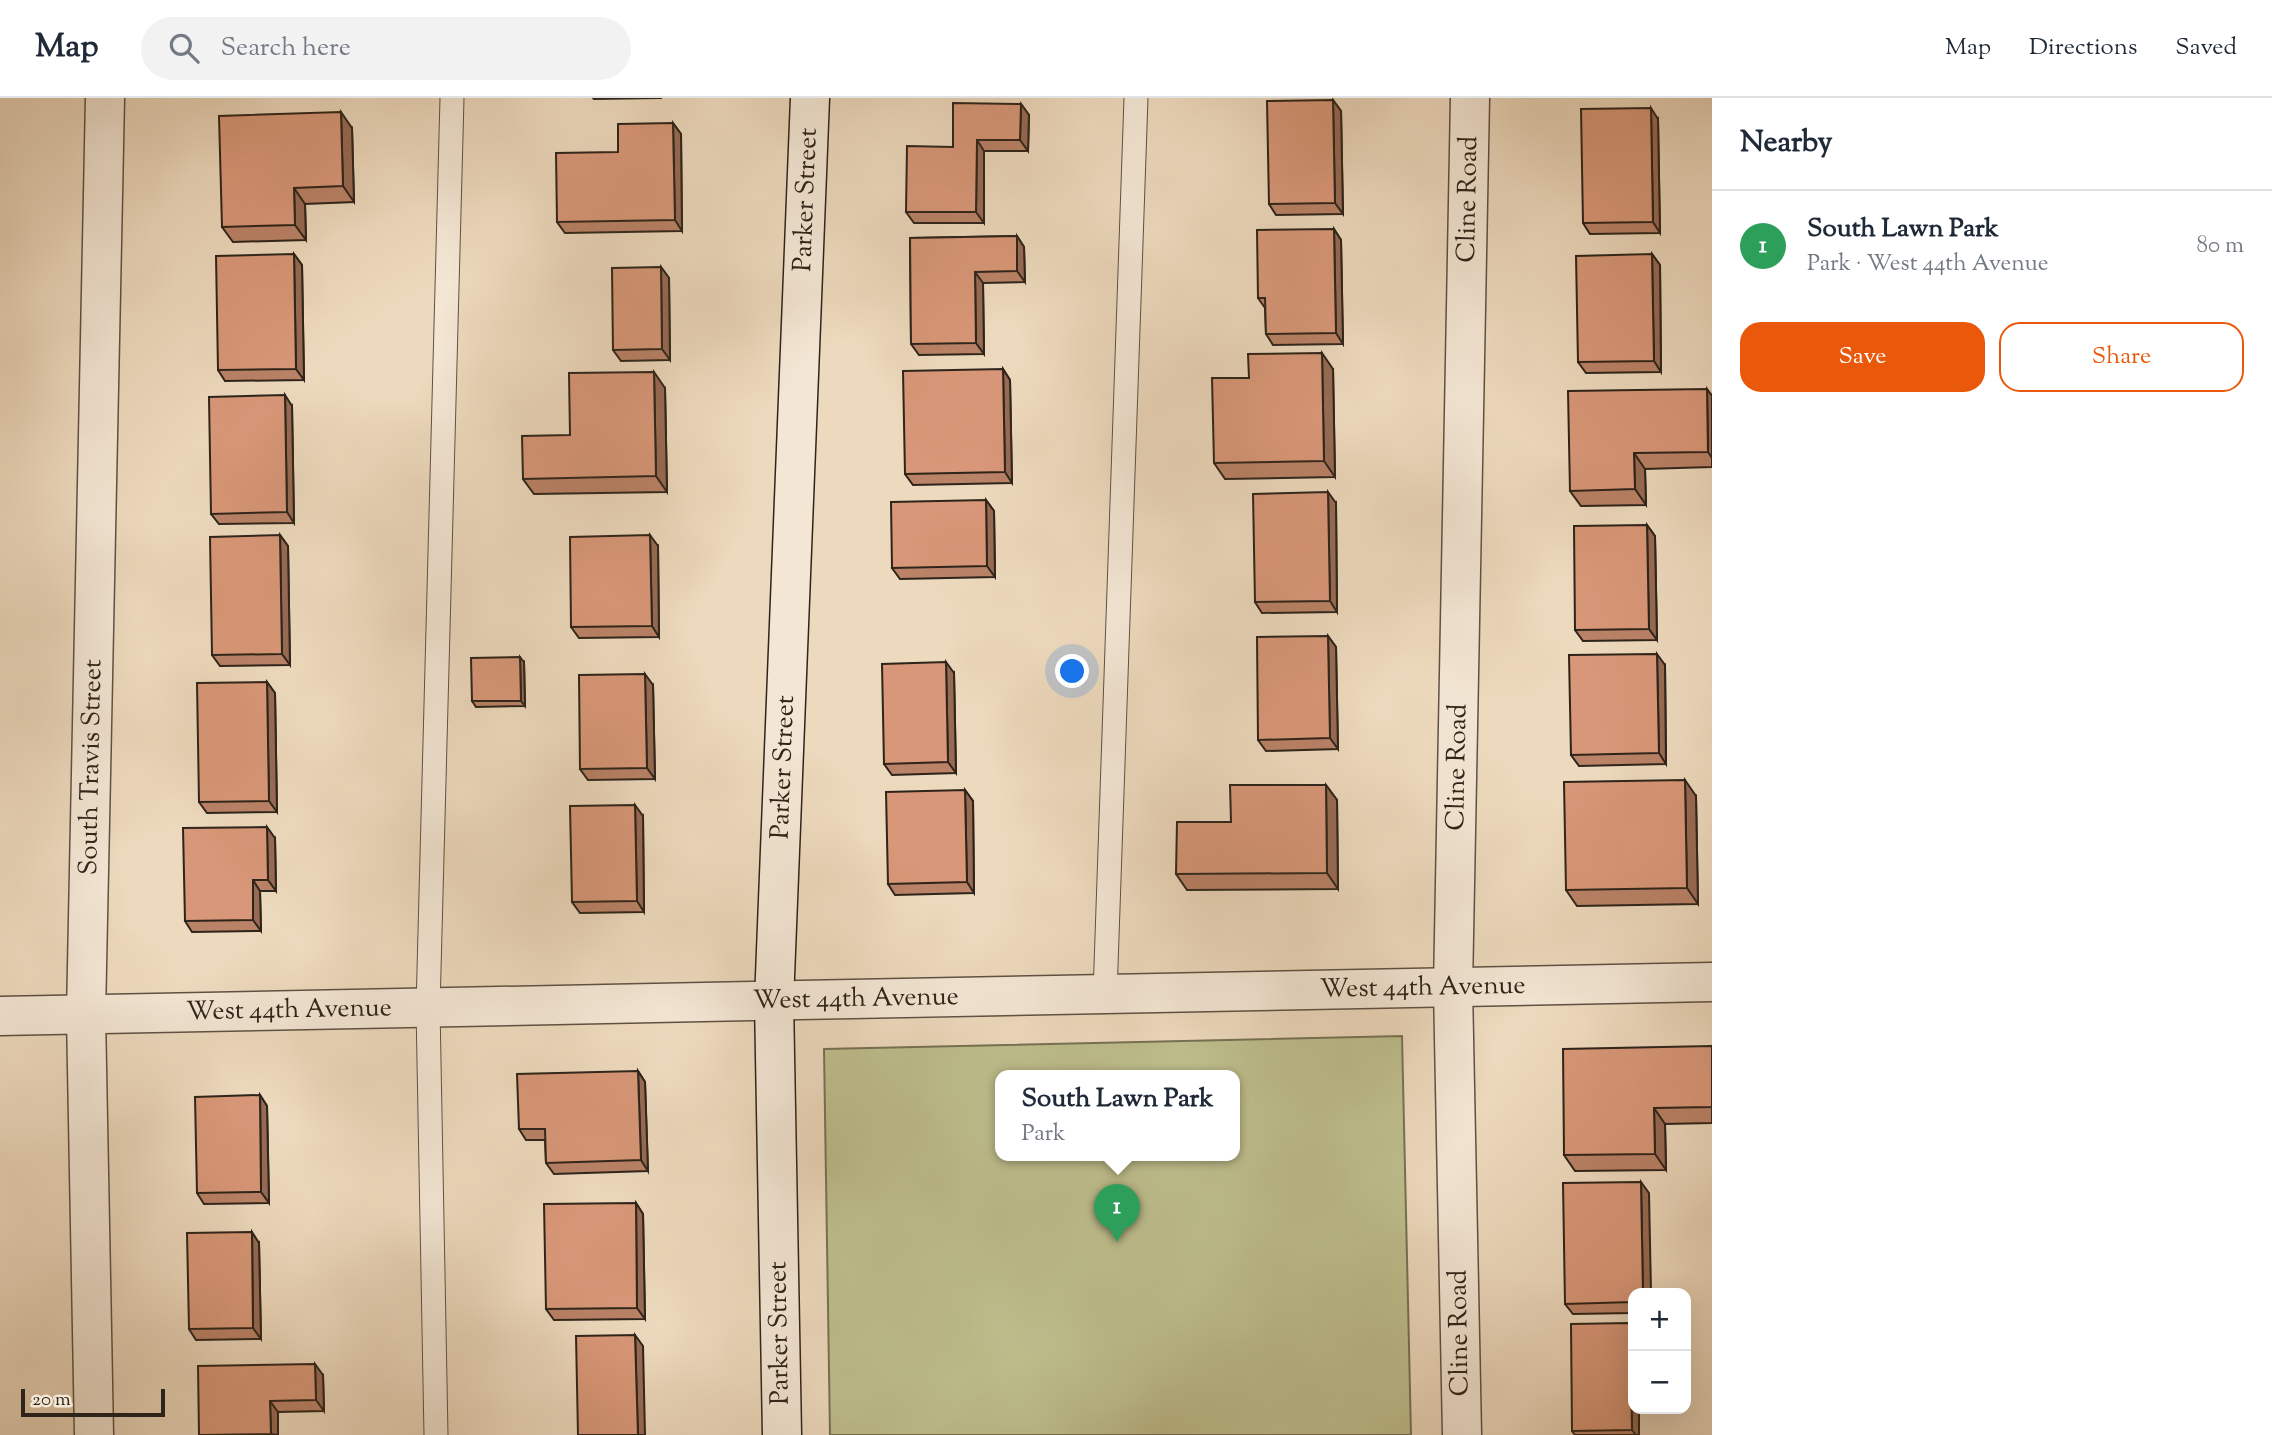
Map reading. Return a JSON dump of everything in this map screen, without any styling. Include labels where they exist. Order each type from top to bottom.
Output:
[{"type":"street","name":"South Travis Street","points":[[93,1435],[86,1015],[105,98]]},
{"type":"street","name":"Parker Street","points":[[782,1435],[774,1001],[810,98]]},
{"type":"street","name":"Cline Road","points":[[1462,1435],[1453,988],[1470,98]]},
{"type":"street","name":"West 44th Avenue","points":[[0,1016],[1712,982]]},
{"type":"lane","points":[[436,1435],[428,1008],[452,98]]},
{"type":"lane","points":[[1105,995],[1136,98]]},
{"type":"green space","points":[[1402,1036],[1411,1435],[830,1435],[824,1049]]},
{"type":"building","points":[[1333,100],[1335,203],[1269,204],[1267,101]]},
{"type":"building","points":[[953,103],[1021,104],[1020,140],[977,140],[976,212],[906,212],[907,146],[953,147]]},
{"type":"building","points":[[1651,108],[1653,222],[1583,223],[1581,109]]},
{"type":"building","points":[[341,112],[343,186],[294,188],[295,225],[222,227],[219,116]]},
{"type":"building","points":[[673,123],[675,220],[557,222],[556,153],[618,152],[618,124]]},
{"type":"building","points":[[1334,229],[1336,333],[1266,334],[1265,298],[1258,298],[1257,230]]},
{"type":"building","points":[[1017,236],[1017,271],[975,272],[976,343],[911,344],[910,238]]},
{"type":"building","points":[[294,254],[296,369],[218,370],[216,256]]},
{"type":"building","points":[[1652,254],[1654,361],[1578,362],[1576,256]]},
{"type":"building","points":[[661,267],[662,349],[613,350],[612,268]]},
{"type":"building","points":[[1322,353],[1324,461],[1214,463],[1212,378],[1249,378],[1248,354]]},
{"type":"building","points":[[1003,369],[1005,472],[905,474],[903,371]]},
{"type":"building","points":[[654,372],[656,476],[523,479],[522,436],[570,435],[569,373]]},
{"type":"building","points":[[1707,389],[1708,452],[1634,453],[1635,489],[1570,491],[1568,391]]},
{"type":"building","points":[[285,395],[287,512],[211,514],[209,397]]},
{"type":"building","points":[[1328,492],[1330,601],[1255,602],[1253,494]]},
{"type":"building","points":[[986,500],[987,566],[892,568],[891,502]]},
{"type":"building","points":[[1647,525],[1649,629],[1575,630],[1574,526]]},
{"type":"building","points":[[280,535],[282,654],[212,655],[210,537]]},
{"type":"building","points":[[650,535],[652,626],[571,627],[570,537]]},
{"type":"building","points":[[1328,636],[1330,738],[1258,740],[1257,637]]},
{"type":"building","points":[[1657,654],[1659,753],[1571,755],[1569,655]]},
{"type":"building","points":[[520,657],[521,701],[472,701],[471,658]]},
{"type":"building","points":[[946,662],[948,762],[884,764],[882,664]]},
{"type":"building","points":[[645,674],[647,768],[580,769],[579,675]]},
{"type":"building","points":[[267,682],[269,801],[199,802],[197,683]]},
{"type":"building","points":[[1685,780],[1687,888],[1566,890],[1564,782]]},
{"type":"building","points":[[1230,785],[1326,785],[1327,873],[1176,874],[1177,822],[1231,822]]},
{"type":"building","points":[[965,790],[967,882],[888,884],[886,792]]},
{"type":"building","points":[[635,805],[637,901],[572,902],[570,806]]},
{"type":"building","points":[[267,827],[268,880],[253,880],[253,920],[185,921],[183,828]]},
{"type":"building","points":[[1712,1046],[1712,1107],[1654,1108],[1655,1154],[1564,1155],[1563,1049]]},
{"type":"building","points":[[638,1071],[641,1160],[546,1163],[545,1129],[519,1129],[517,1074]]},
{"type":"building","points":[[260,1095],[261,1192],[197,1193],[195,1097]]},
{"type":"building","points":[[1641,1182],[1643,1288],[1628,1288],[1628,1302],[1565,1304],[1563,1183]]},
{"type":"building","points":[[636,1203],[637,1308],[546,1309],[544,1204]]},
{"type":"building","points":[[252,1232],[253,1328],[189,1329],[187,1233]]},
{"type":"building","points":[[1628,1323],[1628,1414],[1632,1414],[1632,1430],[1572,1431],[1571,1324]]},
{"type":"building","points":[[635,1335],[638,1435],[578,1435],[576,1336]]},
{"type":"building","points":[[315,1364],[316,1400],[270,1401],[271,1434],[199,1435],[198,1366]]},
{"type":"place","name":"South Lawn Park","points":[[1117,1242]]}]
